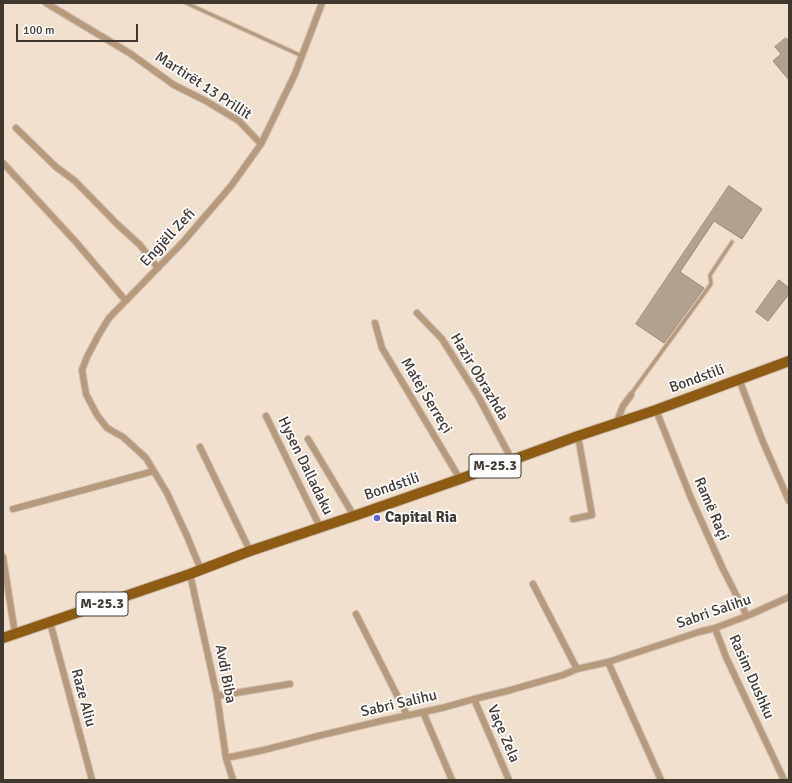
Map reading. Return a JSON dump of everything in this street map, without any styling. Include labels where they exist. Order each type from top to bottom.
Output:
[{"type":"main road","name":"Bondstili","points":[[3,638],[190,574],[250,551],[656,410],[789,361]]},
{"type":"street","name":"Martirët 13 Prillit","points":[[46,3],[131,54],[174,85],[206,101],[239,121],[261,144]]},
{"type":"street","name":"Engjëll Zefi","points":[[201,570],[167,493],[146,458],[123,437],[107,428],[97,416],[86,394],[82,370],[87,357],[109,318],[184,242],[231,186],[261,144],[295,74],[322,3]]},
{"type":"street","points":[[16,128],[56,167],[74,181],[140,245],[158,268]]},
{"type":"street","points":[[3,163],[20,180],[126,300]]},
{"type":"street","name":"Hazir Obrazhda","points":[[417,313],[442,338],[479,398],[512,460]]},
{"type":"street","name":"Matej Serreçi","points":[[375,323],[382,348],[460,479]]},
{"type":"street","points":[[739,380],[763,442],[789,501]]},
{"type":"street","points":[[616,424],[623,406],[631,395]]},
{"type":"street","name":"Ramë Raçi","points":[[656,410],[694,506],[723,569],[747,616]]},
{"type":"street","name":"Hysen Dalladaku","points":[[266,416],[320,527]]},
{"type":"street","points":[[573,519],[592,515],[578,436]]},
{"type":"street","points":[[308,439],[354,516]]},
{"type":"street","points":[[200,448],[250,551]]},
{"type":"street","points":[[13,509],[154,471]]},
{"type":"street","points":[[3,558],[15,634]]},
{"type":"street","name":"Avdi Biba","points":[[190,574],[217,696],[226,758],[233,780]]},
{"type":"street","points":[[533,584],[577,669]]},
{"type":"street","name":"Sabri Salihu","points":[[226,758],[442,708],[474,698],[507,691],[562,675],[577,669],[608,662],[715,628],[747,616],[789,597]]},
{"type":"street","points":[[356,614],[407,715]]},
{"type":"street","name":"Raze Aliu","points":[[50,622],[92,780]]},
{"type":"street","name":"Rasim Dushku","points":[[715,628],[726,657],[784,780]]},
{"type":"street","points":[[608,662],[661,780]]},
{"type":"street","points":[[217,696],[290,684]]},
{"type":"street","name":"Vaçe Zela","points":[[474,698],[509,780]]},
{"type":"street","points":[[423,712],[452,780]]},
{"type":"lane","points":[[186,3],[302,56]]},
{"type":"lane","points":[[631,395],[711,284],[710,275],[732,242]]},
{"type":"building","points":[[786,38],[789,41],[789,80],[773,61],[781,54],[775,47]]},
{"type":"building","points":[[729,186],[762,209],[742,239],[714,221],[680,272],[704,288],[664,343],[636,324]]},
{"type":"building","points":[[779,280],[789,288],[789,294],[768,321],[756,312]]},
{"type":"place","name":"Capital Ria","points":[[377,518]]}]
